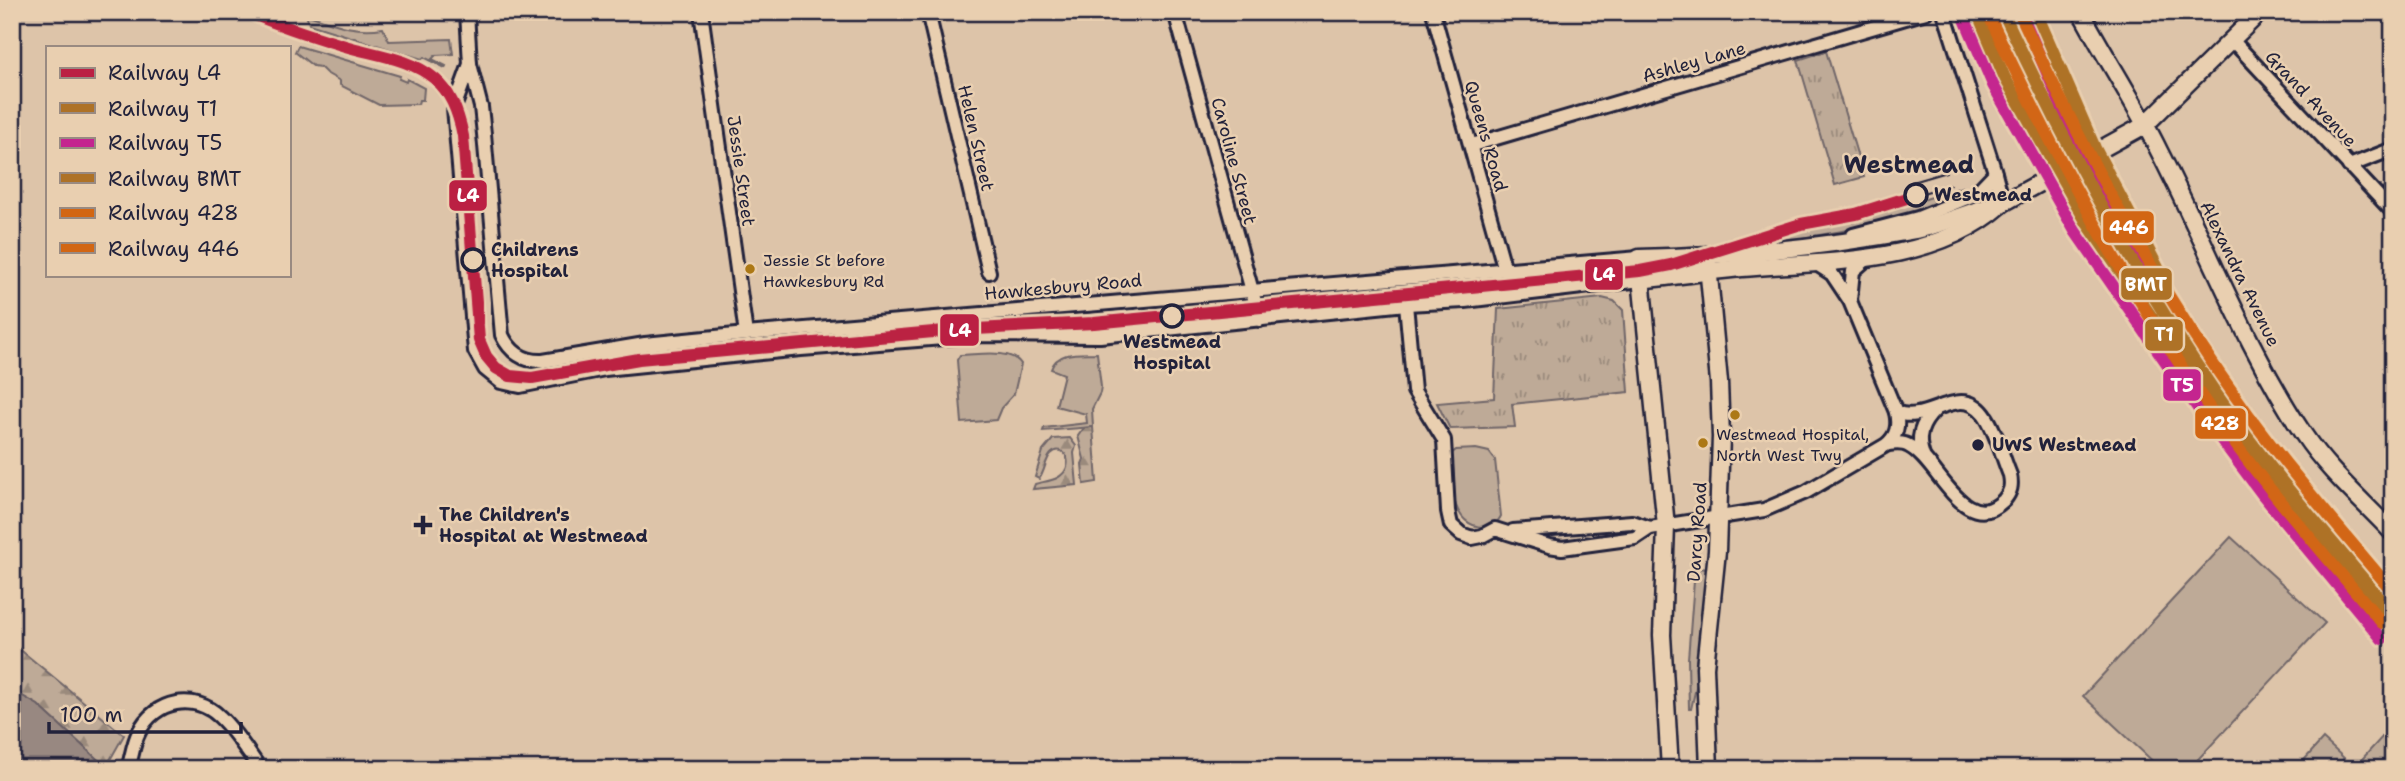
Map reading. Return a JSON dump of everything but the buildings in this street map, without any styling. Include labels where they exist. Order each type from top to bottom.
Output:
[{"type":"street","points":[[467,12],[470,64]]},
{"type":"street","name":"Jessie Street","points":[[701,12],[746,334]]},
{"type":"street","name":"Helen Street","points":[[928,12],[989,272]]},
{"type":"street","name":"Caroline Street","points":[[1175,12],[1260,320]]},
{"type":"street","name":"Queens Road","points":[[1433,12],[1505,270]]},
{"type":"street","name":"Ashley Lane","points":[[1472,145],[1926,12]]},
{"type":"street","points":[[1944,12],[1996,173],[2003,203]]},
{"type":"street","name":"Alexandra Avenue","points":[[2081,12],[2158,149],[2254,349],[2283,401],[2312,446],[2393,533]]},
{"type":"street","name":"Hawkesbury Road","points":[[470,64],[454,108],[475,351],[480,362],[493,376],[501,382],[520,386],[605,369],[919,338],[982,335],[1101,336],[1406,304],[1465,301],[1642,280],[1708,264],[1919,229],[1980,207],[2003,203],[2145,125],[2260,12]]},
{"type":"street","name":"Grand Avenue","points":[[2232,40],[2393,212]]},
{"type":"street","name":"Hawkesbury Road","points":[[470,64],[481,107],[502,335],[513,351],[536,361],[645,344],[746,334],[1639,258],[1708,264],[1815,263],[1869,257],[1922,246],[1984,220],[2003,203]]},
{"type":"street","points":[[2349,166],[2393,149]]},
{"type":"street","name":"Hawkesbury Road","points":[[1833,243],[1874,228],[1918,218],[1975,195],[1996,173]]},
{"type":"street","points":[[1850,301],[1853,271],[1869,257]]},
{"type":"street","points":[[1639,258],[1642,280]]},
{"type":"street","points":[[1509,531],[1562,548],[1635,538],[1658,527],[1764,510],[1785,502],[1888,444],[1897,432],[1896,412],[1850,301],[1832,274],[1815,263]]},
{"type":"street","name":"Darcy Road","points":[[1708,264],[1721,423],[1719,517],[1705,667],[1709,769]]},
{"type":"street","name":"Darcy Road","points":[[1642,280],[1670,769]]},
{"type":"street","points":[[1406,304],[1414,391],[1444,440],[1448,511],[1451,525],[1461,534],[1472,538],[1495,529],[1509,531],[1632,522],[1658,527]]},
{"type":"street","points":[[1888,444],[1908,445],[1923,456],[1969,508],[1986,510],[1994,507],[2007,497],[2010,491],[2010,475],[1982,412],[1966,402],[1956,401],[1912,416],[1896,412]]},
{"type":"street","points":[[1923,456],[1920,430],[1936,408]]},
{"type":"street","points":[[128,769],[138,733],[150,716],[168,705],[182,701],[199,703],[219,715],[260,769]]},
{"type":"green space","points":[[306,14],[353,28],[383,28],[389,41],[451,39],[453,54],[436,55],[432,59],[446,66],[445,68],[424,57],[422,59],[309,24]]},
{"type":"green space","points":[[298,46],[400,76],[399,79],[406,82],[407,79],[424,88],[423,100],[419,100],[418,104],[379,105],[340,85],[340,81],[320,67],[313,66],[295,52]]},
{"type":"green space","points":[[1826,51],[1864,177],[1835,185],[1798,60]]},
{"type":"green space","points":[[1962,187],[1966,198],[1877,225],[1785,241],[1775,236],[1814,224],[1853,223]]},
{"type":"green space","points":[[1602,298],[1614,301],[1623,310],[1629,392],[1512,404],[1515,427],[1450,429],[1437,403],[1494,398],[1498,309]]},
{"type":"green space","points":[[1097,353],[1101,387],[1092,409],[1093,427],[1043,431],[1044,428],[1087,423],[1086,414],[1056,406],[1064,374],[1051,369],[1054,363],[1064,356]]},
{"type":"green space","points":[[1002,354],[1021,364],[1014,394],[1001,408],[996,420],[962,423],[957,360],[960,355]]},
{"type":"green space","points":[[1093,427],[1097,482],[1084,484],[1084,459],[1078,436],[1084,428]]},
{"type":"green space","points":[[1070,438],[1076,446],[1074,453],[1077,485],[1033,489],[1035,484],[1063,474],[1068,463],[1067,457],[1061,451],[1056,451],[1049,457],[1039,479],[1035,477],[1043,451],[1053,439]]},
{"type":"green space","points":[[1476,449],[1489,452],[1495,460],[1501,516],[1494,524],[1486,527],[1472,525],[1464,519],[1454,500],[1452,489],[1450,455],[1456,450]]},
{"type":"green space","points":[[2231,537],[2325,623],[2189,769],[2161,769],[2083,696]]},
{"type":"green space","points":[[1695,568],[1709,569],[1697,658],[1697,683],[1689,709],[1688,659]]},
{"type":"green space","points":[[12,643],[124,735],[106,767],[38,705],[12,690]]},
{"type":"green space","points":[[2393,725],[2393,769],[2353,769]]},
{"type":"green space","points":[[2323,739],[2344,758],[2335,769],[2296,769]]},
{"type":"shaded area","points":[[12,690],[38,705],[108,769],[31,769],[12,757]]},
{"type":"tram line","points":[[1912,182],[1946,172]]},
{"type":"tram line","points":[[1916,195],[1950,185]]},
{"type":"tram line","points":[[1762,229],[1812,221]]},
{"type":"rail line","name":"L4","points":[[249,12],[308,35],[415,66],[435,79],[446,91],[457,112],[463,136],[479,340],[486,356],[496,368],[510,376],[532,378],[639,359],[955,330],[1094,323],[1640,271],[1671,265],[1801,224],[1856,214],[1916,195]]},
{"type":"rail line","name":"T1","points":[[1977,12],[2005,78],[2087,223],[2213,406],[2273,485],[2393,630]]},
{"type":"rail line","name":"BMT","points":[[2003,12],[2102,208],[2157,303],[2258,452],[2393,614]]},
{"type":"rail line","name":"446","points":[[2019,12],[2096,168],[2183,318],[2265,437],[2393,592]]},
{"type":"rail line","name":"T1","points":[[2036,12],[2095,148],[2164,279]]},
{"type":"rail line","name":"T5","points":[[1964,17],[1993,85],[2075,231],[2202,414],[2262,494],[2382,639]]},
{"type":"rail line","name":"T5","points":[[2023,17],[2082,154],[2152,286]]},
{"type":"rail line","name":"428","points":[[1990,18],[2090,215],[2175,357],[2247,460],[2382,623]]},
{"type":"place","name":"Westmead","points":[[1916,195]]},
{"type":"place","name":"Childrens Hospital","points":[[473,260]]},
{"type":"place","name":"Jessie St before Hawkesbury Rd","points":[[750,269]]},
{"type":"place","name":"Westmead Hospital","points":[[1172,316]]},
{"type":"place","name":"Westmead Hospital, North West Twy","points":[[1703,443]]},
{"type":"place","name":"UWS Westmead","points":[[1978,445]]},
{"type":"place","name":"The Children's Hospital at Westmead","points":[[423,525]]},
{"type":"district","name":"Westmead","points":[[1909,165]]}]
